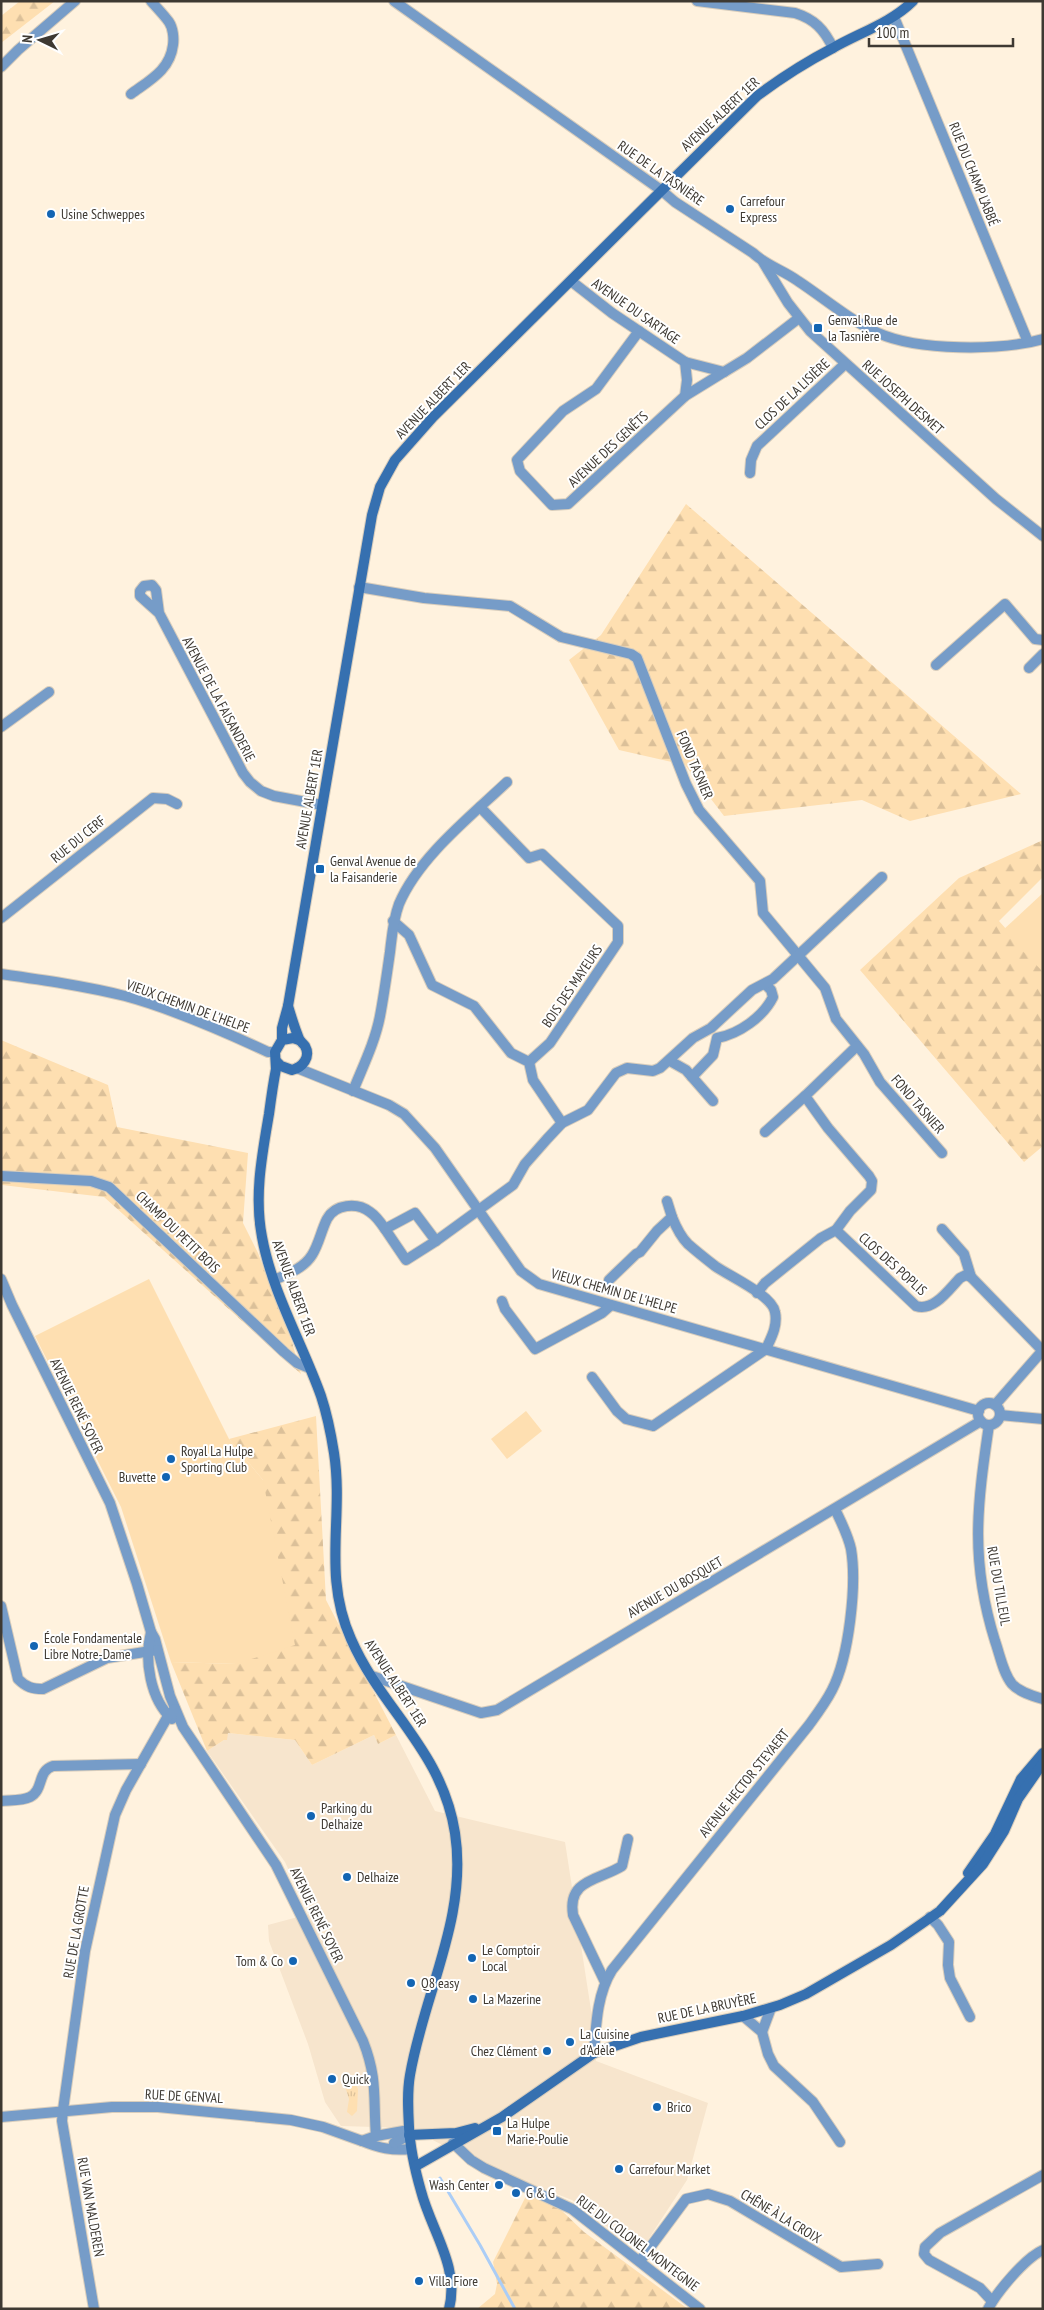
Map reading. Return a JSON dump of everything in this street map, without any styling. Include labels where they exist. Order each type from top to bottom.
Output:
[{"type":"main road","name":"AVENUE ALBERT 1ER","points":[[449,2309],[452,2299],[452,2276],[421,2190],[409,2133],[410,2077],[424,2020],[448,1940],[456,1900],[458,1857],[452,1815],[434,1768],[372,1676],[351,1639],[342,1614],[336,1586],[334,1552],[337,1490],[334,1456],[321,1396],[274,1280],[262,1236],[259,1212],[258,1183],[272,1098],[275,1056],[282,1040],[283,1023],[288,1006],[372,515],[380,487],[395,460],[433,416],[757,96],[786,75],[833,48],[894,17],[913,1]]},
{"type":"main road","name":"AVENUE ALBERT 1ER","points":[[272,1098],[278,1080],[306,1059],[304,1045],[299,1040],[288,1006]]},
{"type":"main road","points":[[282,1040],[287,1038],[299,1040]]},
{"type":"main road","points":[[275,1056],[292,1069]]},
{"type":"main road","name":"RUE DE LA BRUYÈRE","points":[[930,1918],[985,1849],[1021,1779],[1043,1753]]},
{"type":"main road","name":"RUE DE LA BRUYÈRE","points":[[416,2166],[540,2092],[594,2053],[641,2036],[743,2016],[771,2008],[806,1994],[891,1945],[940,1911],[983,1864],[1001,1837],[1018,1799],[1043,1764]]},
{"type":"main road","name":"RUE DE LA BRUYÈRE","points":[[409,2133],[456,2132],[490,2123]]},
{"type":"street","points":[[1,67],[75,1]]},
{"type":"street","points":[[131,94],[158,75],[166,67],[172,56],[174,39],[170,23],[150,1]]},
{"type":"street","points":[[698,1],[780,10],[808,17],[826,34],[833,48]]},
{"type":"street","name":"RUE DE LA TASNIÈRE","points":[[397,2],[661,190],[675,202],[753,253],[763,262],[793,277],[866,326],[885,336],[904,341],[954,347],[992,346],[1043,339]]},
{"type":"street","name":"RUE DU CHAMP L'ABBÉ","points":[[894,17],[1028,342]]},
{"type":"street","name":"RUE JOSEPH DESMET","points":[[763,262],[788,304],[810,331],[996,499],[1043,536]]},
{"type":"street","name":"AVENUE DU SARTAGE","points":[[571,281],[685,362],[724,372]]},
{"type":"street","points":[[724,372],[747,358],[799,318]]},
{"type":"street","name":"AVENUE DES GENÊTS","points":[[639,331],[596,389],[563,411],[517,460],[520,471],[552,505],[568,504],[685,396],[724,372]]},
{"type":"street","name":"AVENUE DU SARTAGE","points":[[685,362],[688,380],[685,396]]},
{"type":"street","name":"CLOS DE LA LISIÈRE","points":[[750,473],[751,460],[757,446],[845,364]]},
{"type":"street","name":"FOND TASNIER","points":[[359,587],[424,598],[510,606],[560,637],[631,654],[637,658],[692,798],[699,810],[760,881],[763,914],[825,988],[836,1019],[857,1046],[880,1082],[942,1153]]},
{"type":"street","points":[[936,665],[1005,604],[1035,639],[1043,640],[1043,654],[1029,668]]},
{"type":"street","name":"AVENUE DE LA FAISANDERIE","points":[[159,613],[237,765],[250,782],[274,796],[322,805]]},
{"type":"street","points":[[1,727],[49,692]]},
{"type":"street","points":[[353,1091],[374,1040],[380,1017],[393,921],[410,883],[427,860],[506,782]]},
{"type":"street","name":"RUE DU CERF","points":[[1,918],[154,798],[167,799],[177,804]]},
{"type":"street","name":"BOIS DES MAYEURS","points":[[480,807],[528,858],[542,854],[618,926],[618,942],[550,1043],[529,1062]]},
{"type":"street","points":[[274,1280],[304,1264],[312,1255],[327,1218],[337,1208],[346,1206],[360,1207],[370,1212],[385,1229],[406,1260],[513,1185],[525,1164],[562,1123],[588,1110],[616,1073],[627,1068],[653,1071],[670,1061],[693,1038],[708,1029],[752,990],[765,984],[882,877]]},
{"type":"street","points":[[393,921],[409,935],[432,985],[474,1006],[511,1053],[529,1062],[533,1080],[562,1123]]},
{"type":"street","name":"VIEUX CHEMIN DE L'HELPE","points":[[1,974],[88,987],[127,997],[154,1006],[275,1056]]},
{"type":"street","points":[[717,1038],[739,1031],[766,1008],[773,996],[771,990],[765,984]]},
{"type":"street","points":[[708,1029],[717,1038]]},
{"type":"street","points":[[692,1077],[712,1054],[717,1038]]},
{"type":"street","points":[[765,1132],[857,1046]]},
{"type":"street","name":"VIEUX CHEMIN DE L'HELPE","points":[[306,1059],[320,1077]]},
{"type":"street","points":[[670,1061],[692,1077],[713,1101]]},
{"type":"street","name":"VIEUX CHEMIN DE L'HELPE","points":[[292,1069],[320,1077],[389,1105],[416,1124],[435,1148],[508,1255],[531,1279],[551,1288],[766,1349],[983,1419]]},
{"type":"street","points":[[757,1293],[765,1283],[821,1238],[836,1230],[850,1211],[871,1190],[872,1181],[805,1096]]},
{"type":"street","name":"CHAMP DU PETIT BOIS","points":[[1,1176],[91,1181],[109,1187],[284,1352],[309,1368]]},
{"type":"street","points":[[592,1377],[618,1412],[626,1419],[653,1426],[766,1349],[774,1331],[775,1311],[768,1301],[715,1266],[687,1243],[680,1235],[667,1201]]},
{"type":"street","points":[[385,1229],[416,1213],[436,1240]]},
{"type":"street","points":[[609,1280],[640,1252],[656,1231],[672,1217]]},
{"type":"street","points":[[942,1228],[964,1254],[971,1276],[1043,1350],[996,1405]]},
{"type":"street","name":"CLOS DES POPLIS","points":[[836,1230],[916,1306],[923,1308],[932,1306],[960,1278],[966,1275],[971,1276]]},
{"type":"street","name":"AVENUE RENÉ SOYER","points":[[1,1279],[110,1503],[139,1591],[150,1632],[153,1651],[149,1671],[159,1704],[172,1712],[183,1727],[276,1865],[363,2041],[373,2071],[376,2093],[376,2136]]},
{"type":"street","points":[[502,1301],[505,1309],[535,1349],[602,1313],[610,1306]]},
{"type":"street","points":[[986,1404],[996,1405],[1000,1415],[998,1421],[983,1419],[986,1404]]},
{"type":"street","points":[[1000,1415],[1043,1419]]},
{"type":"street","name":"AVENUE DU BOSQUET","points":[[372,1676],[481,1713],[496,1710],[983,1419]]},
{"type":"street","name":"RUE DU TILLEUL","points":[[983,1419],[978,1550],[986,1606],[1001,1658],[1013,1685],[1021,1691],[1043,1699]]},
{"type":"street","name":"AVENUE HECTOR STEYAERT","points":[[594,2053],[598,2011],[605,1982],[640,1934],[809,1725],[832,1691],[846,1644],[854,1577],[849,1542],[835,1509]]},
{"type":"street","points":[[1,1606],[4,1629],[18,1679],[24,1686],[34,1689],[43,1688],[107,1658],[153,1651]]},
{"type":"street","name":"RUE DE LA GROTTE","points":[[63,2110],[85,1951],[108,1840],[115,1815],[126,1790],[172,1712]]},
{"type":"street","points":[[1,1801],[28,1798],[39,1786],[42,1774],[47,1768],[53,1766],[141,1764]]},
{"type":"street","points":[[605,1982],[573,1915],[571,1903],[580,1888],[591,1880],[622,1866],[628,1839]]},
{"type":"street","points":[[930,1918],[938,1925],[949,1942],[948,1965],[950,1978],[970,2017]]},
{"type":"street","points":[[762,2032],[771,2008]]},
{"type":"street","points":[[743,2016],[762,2032],[768,2054],[774,2066],[813,2102],[840,2142]]},
{"type":"street","name":"RUE DE GENVAL","points":[[1,2117],[63,2110],[158,2107],[291,2120],[323,2127],[382,2148],[396,2150],[411,2149]]},
{"type":"street","name":"RUE VAN MALDEREN","points":[[63,2110],[62,2121],[94,2309]]},
{"type":"street","points":[[362,2141],[376,2136],[409,2133]]},
{"type":"street","points":[[394,2143],[409,2133]]},
{"type":"street","name":"RUE DU COLONEL MONTEGNIE","points":[[454,2143],[471,2160],[484,2168],[572,2209],[700,2309]]},
{"type":"street","points":[[1043,2175],[940,2233],[925,2247],[924,2254],[929,2260],[980,2288],[990,2305],[1027,2261],[1043,2250]]},
{"type":"street","name":"CHÊNE À LA CROIX","points":[[640,2261],[686,2199],[708,2194],[730,2201],[841,2267],[878,2264]]},
{"type":"shaded area","points":[[228,1733],[295,1740],[312,1765],[374,1735],[378,1744],[396,1735],[435,1811],[565,1842],[593,2023],[596,2061],[708,2103],[687,2180],[640,2252],[572,2200],[480,2164],[409,2128],[341,2126],[325,2102],[308,2044],[269,1941],[268,1925],[309,1914],[285,1862],[207,1751],[224,1740]]},
{"type":"green space","points":[[20,1],[55,1],[1,43],[1,16]]},
{"type":"green space","points":[[686,504],[1021,794],[910,821],[862,800],[724,816],[685,765],[619,750],[569,660],[601,635]]},
{"type":"green space","points":[[1043,840],[1043,877],[999,921],[1043,971],[1043,1146],[1024,1162],[860,970],[959,878]]},
{"type":"green space","points":[[1043,893],[1043,972],[1003,930]]},
{"type":"green space","points":[[1,1040],[108,1085],[117,1127],[248,1153],[243,1223],[258,1253],[292,1342],[301,1374],[104,1197],[2,1185]]},
{"type":"green space","name":"Royal La Hulpe Sporting Club","points":[[149,1279],[229,1439],[263,1480],[295,1645],[236,1664],[171,1662],[121,1507],[35,1336]]},
{"type":"green space","points":[[526,1411],[542,1431],[507,1459],[491,1439]]},
{"type":"green space","points":[[316,1416],[326,1600],[396,1735],[378,1744],[374,1735],[312,1765],[295,1740],[228,1733],[227,1740],[207,1751],[171,1662],[236,1664],[263,1480],[229,1439]]},
{"type":"green space","points":[[355,2083],[358,2089],[357,2111],[352,2116],[347,2112],[349,2099],[345,2086]]},
{"type":"green space","points":[[527,2194],[560,2209],[584,2232],[688,2309],[477,2309],[495,2294],[497,2284],[493,2262]]},
{"type":"waterway","name":"La Mazerine","points":[[440,2178],[515,2309]]},
{"type":"place","name":"Carrefour Express","points":[[730,209]]},
{"type":"place","name":"Usine Schweppes","points":[[51,214]]},
{"type":"place","name":"Genval Rue de la Tasnière","points":[[818,328]]},
{"type":"place","name":"Genval Avenue de la Faisanderie","points":[[320,869]]},
{"type":"place","name":"Royal La Hulpe Sporting Club","points":[[171,1459]]},
{"type":"place","name":"Buvette","points":[[166,1477]]},
{"type":"place","name":"École Fondamentale Libre Notre-Dame","points":[[34,1646]]},
{"type":"place","name":"Parking du Delhaize","points":[[311,1816]]},
{"type":"place","name":"Delhaize","points":[[347,1877]]},
{"type":"place","name":"Le Comptoir Local","points":[[472,1958]]},
{"type":"place","name":"Tom & Co","points":[[293,1961]]},
{"type":"place","name":"Q8 easy","points":[[411,1983]]},
{"type":"place","name":"La Mazerine","points":[[473,1999]]},
{"type":"place","name":"La Cuisine d'Adèle","points":[[570,2042]]},
{"type":"place","name":"Chez Clément","points":[[547,2051]]},
{"type":"place","name":"Quick","points":[[332,2079]]},
{"type":"place","name":"Brico","points":[[657,2107]]},
{"type":"place","name":"La Hulpe Marie-Poulie","points":[[497,2131]]},
{"type":"place","name":"Carrefour Market","points":[[619,2169]]},
{"type":"place","name":"Wash Center","points":[[499,2185]]},
{"type":"place","name":"G & G","points":[[516,2193]]},
{"type":"place","name":"Villa Fiore","points":[[419,2281]]}]
